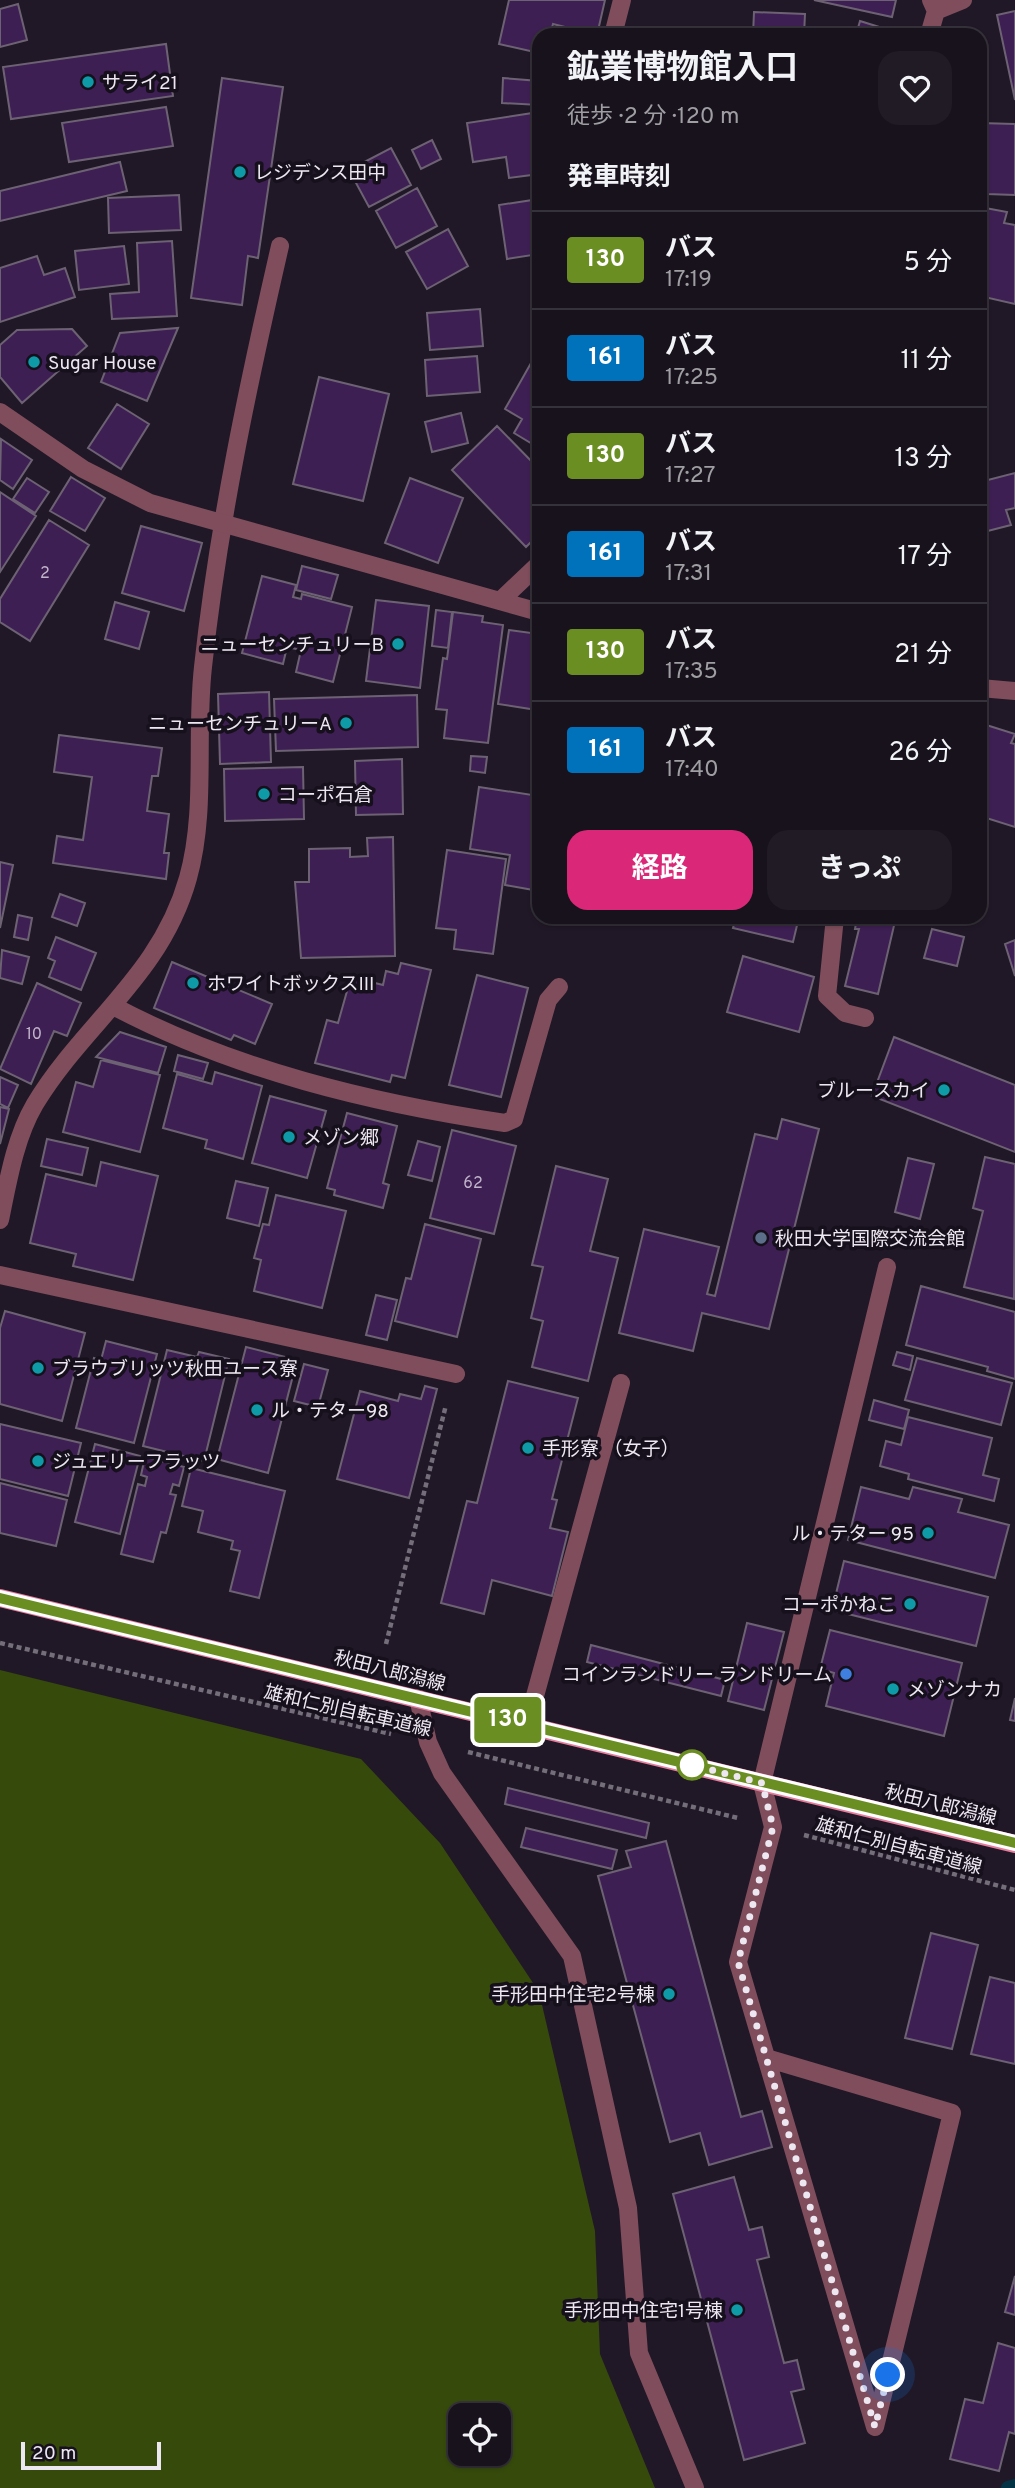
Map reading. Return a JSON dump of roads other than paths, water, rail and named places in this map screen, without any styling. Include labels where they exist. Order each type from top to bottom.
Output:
[{"type":"main road","name":"秋田八郎潟線","points":[[0,1598],[1015,1843]]},
{"type":"street","points":[[615,28],[622,0]]},
{"type":"street","points":[[930,28],[934,6],[963,0]]},
{"type":"street","points":[[0,1220],[19,1140],[34,1106],[53,1077],[142,972],[176,911],[193,859],[197,828],[202,669],[253,362],[280,246]]},
{"type":"street","points":[[0,412],[83,469],[123,490],[172,510],[532,610]]},
{"type":"street","points":[[500,601],[532,571]]},
{"type":"street","points":[[987,689],[1015,691]]},
{"type":"street","points":[[834,924],[827,996],[845,1013],[865,1018]]},
{"type":"street","points":[[113,1006],[152,1027],[251,1065],[323,1085],[505,1123],[514,1119],[548,1000],[559,987]]},
{"type":"street","points":[[766,2058],[952,2113],[875,2427],[766,2058],[738,1962],[773,1827],[762,1783],[887,1267]]},
{"type":"street","points":[[0,1275],[454,1374]]},
{"type":"street","points":[[527,1724],[621,1383]]},
{"type":"street","points":[[418,1698],[428,1742],[442,1773],[572,1956],[628,2208],[639,2353],[695,2488]]},
{"type":"waterway","points":[[1008,2488],[1015,2486]]},
{"type":"place","name":"サライ21","points":[[88,82]]},
{"type":"place","name":"レジデンス田中","points":[[240,172]]},
{"type":"place","name":"Sugar House","points":[[34,362]]},
{"type":"place","name":"ニューセンチュリーB","points":[[398,644]]},
{"type":"place","name":"ニューセンチュリーA","points":[[346,723]]},
{"type":"place","name":"コーポ石倉","points":[[264,794]]},
{"type":"place","name":"ホワイトボックスIII","points":[[193,983]]},
{"type":"place","name":"ブルースカイ","points":[[944,1090]]},
{"type":"place","name":"メゾン郷","points":[[289,1137]]},
{"type":"place","name":"秋田大学国際交流会館","points":[[761,1238]]},
{"type":"place","name":"ブラウブリッツ秋田ユース寮","points":[[38,1368]]},
{"type":"place","name":"ル・テター98","points":[[257,1410]]},
{"type":"place","name":"手形寮 （女子）","points":[[528,1448]]},
{"type":"place","name":"ジュエリーフラッツ","points":[[38,1461]]},
{"type":"place","name":"ル・テター 95","points":[[928,1533]]},
{"type":"place","name":"コーポかねこ","points":[[910,1604]]},
{"type":"place","name":"コインランドリー ランドリーム","points":[[846,1674]]},
{"type":"place","name":"メゾンナカ","points":[[893,1689]]},
{"type":"place","name":"手形田中住宅2号棟","points":[[669,1994]]},
{"type":"place","name":"手形田中住宅1号棟","points":[[737,2310]]}]
